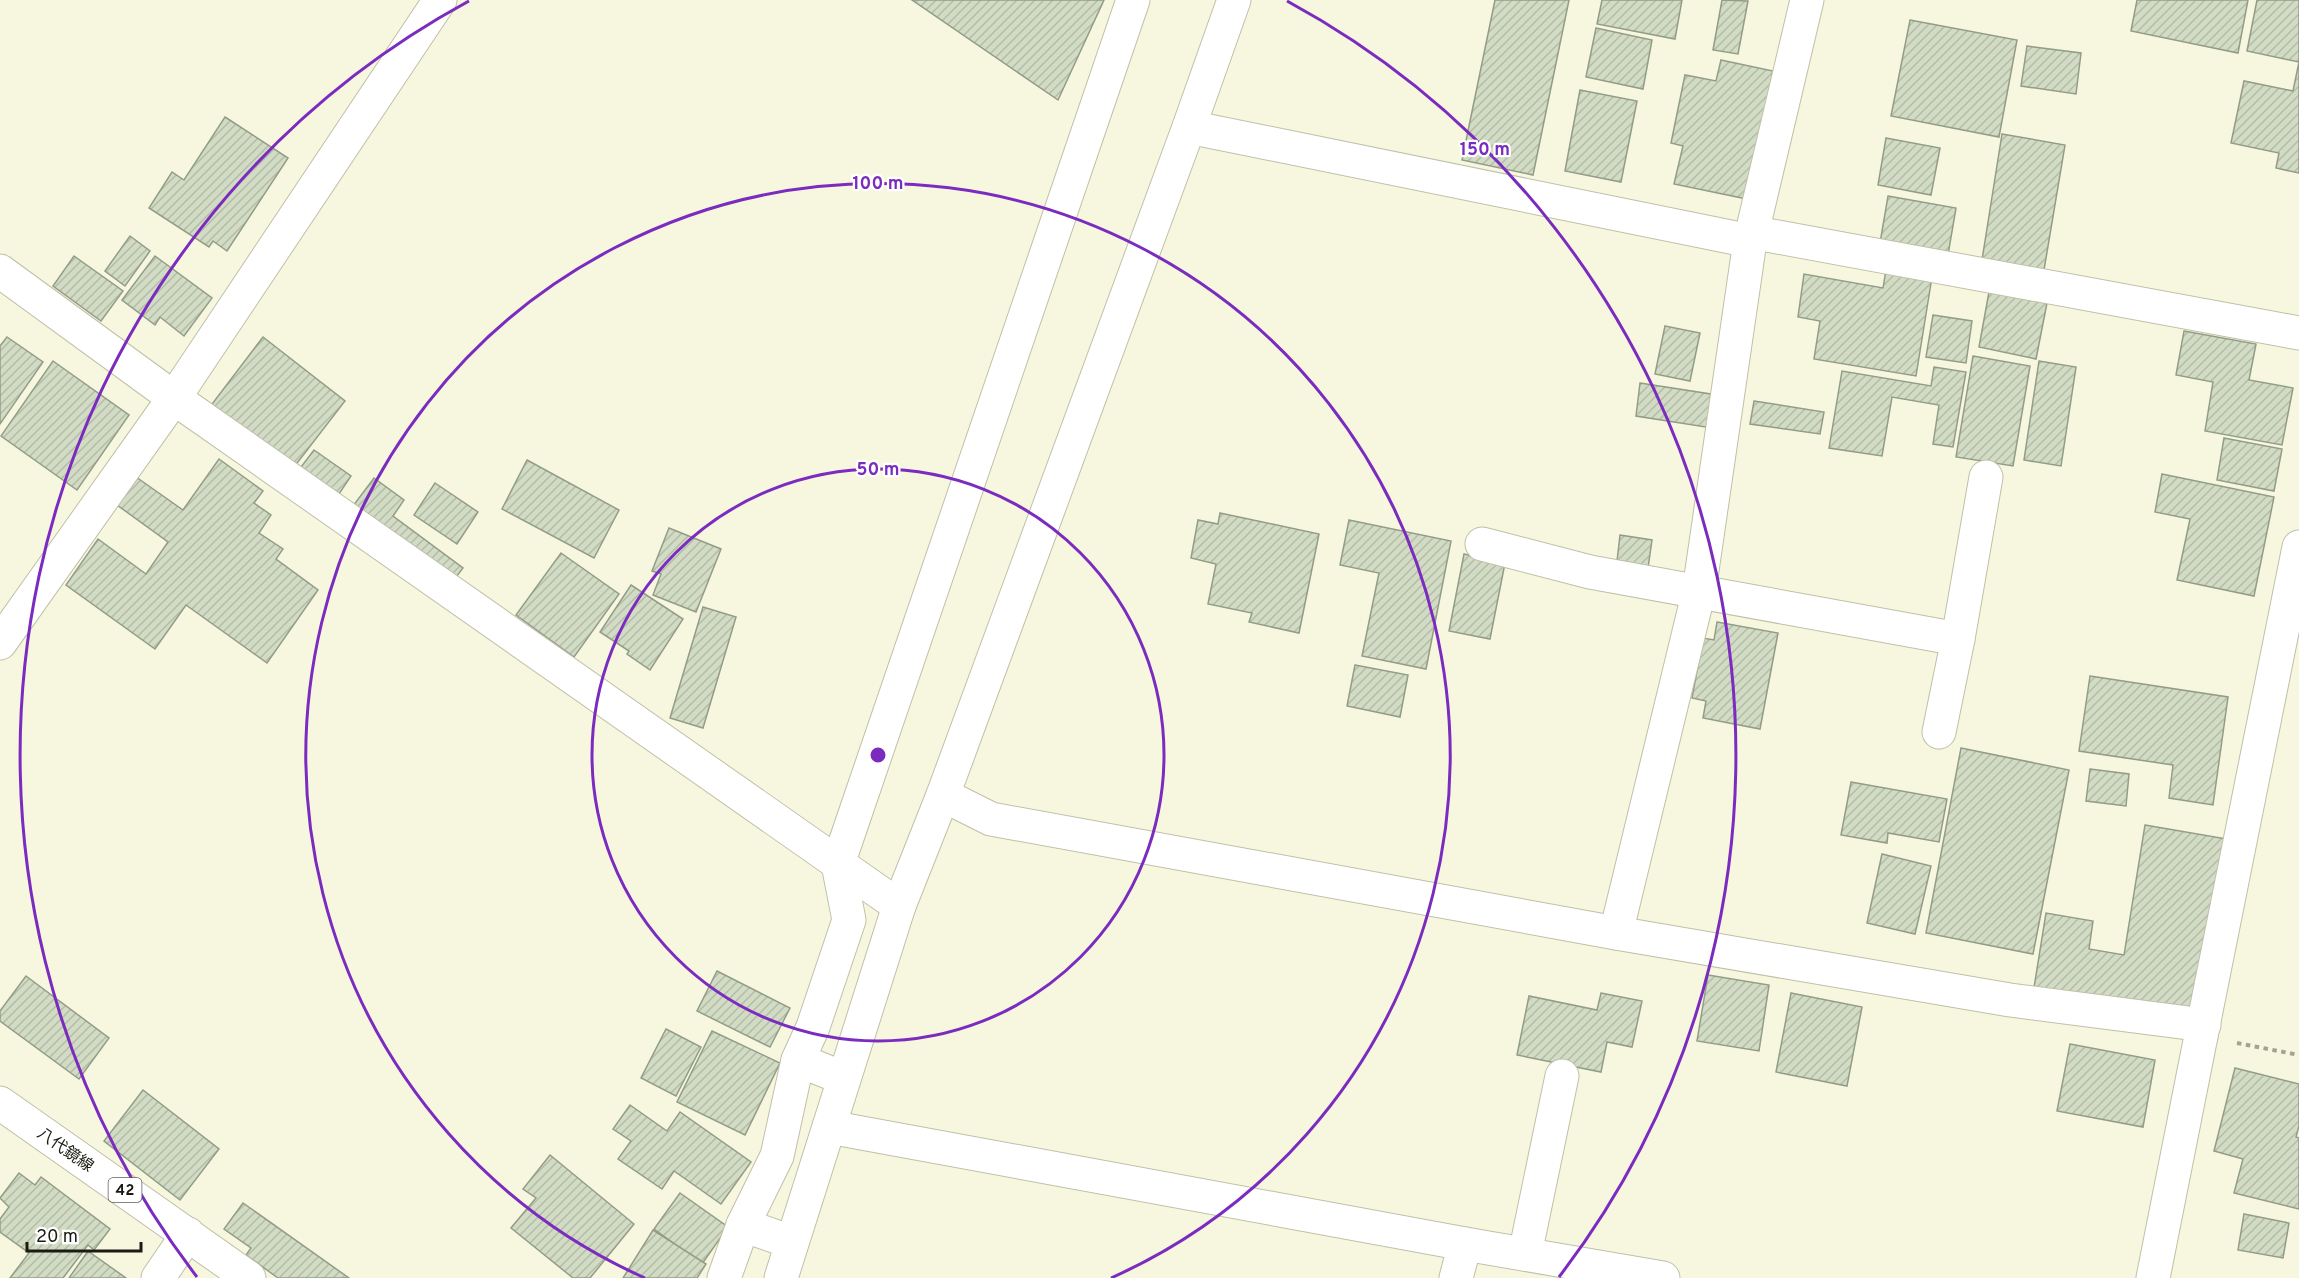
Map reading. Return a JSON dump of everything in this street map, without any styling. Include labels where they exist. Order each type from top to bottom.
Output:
[{"type":"street","points":[[0,643],[174,398],[440,0]]},
{"type":"street","points":[[724,1278],[743,1226],[777,1156],[798,1060],[813,1027],[849,920],[838,864],[1133,0]]},
{"type":"street","points":[[781,1278],[899,906],[943,795],[1234,0]]},
{"type":"street","points":[[1617,933],[1699,591],[1750,241],[1807,0]]},
{"type":"street","points":[[1189,127],[1750,241]]},
{"type":"street","points":[[1750,241],[1756,233],[2299,333]]},
{"type":"street","points":[[0,271],[174,398],[899,906]]},
{"type":"street","points":[[1939,732],[1958,639],[1986,477]]},
{"type":"street","points":[[1482,544],[1590,572],[1958,639]]},
{"type":"street","points":[[2153,1278],[2299,547]]},
{"type":"street","points":[[943,795],[991,819],[1617,933],[2202,1031]]},
{"type":"street","points":[[798,1060],[843,1078]]},
{"type":"street","points":[[1525,1254],[1562,1076]]},
{"type":"street","name":"八代鏡線","points":[[0,1103],[249,1278]]},
{"type":"street","points":[[829,1127],[1465,1244],[1664,1278]]},
{"type":"street","points":[[743,1226],[791,1242]]},
{"type":"street","points":[[158,1278],[188,1234]]},
{"type":"street","points":[[1456,1278],[1465,1244]]},
{"type":"path","points":[[2202,1031],[2299,1055]]},
{"type":"building","points":[[912,0],[1104,0],[1058,100]]},
{"type":"building","points":[[1495,0],[1569,0],[1533,175],[1462,160]]},
{"type":"building","points":[[1602,0],[1682,0],[1675,39],[1597,24]]},
{"type":"building","points":[[1722,0],[1748,1],[1738,54],[1713,50]]},
{"type":"building","points":[[2137,0],[2248,0],[2238,53],[2131,31]]},
{"type":"building","points":[[2257,0],[2299,0],[2299,62],[2247,51]]},
{"type":"building","points":[[1910,20],[2017,40],[1999,137],[1891,116]]},
{"type":"building","points":[[1596,28],[1652,40],[1643,89],[1586,77]]},
{"type":"building","points":[[2027,46],[2081,53],[2076,94],[2021,86]]},
{"type":"building","points":[[1721,60],[1773,71],[1747,199],[1674,184],[1683,146],[1671,143],[1685,75],[1716,81]]},
{"type":"building","points":[[2299,62],[2299,173],[2276,168],[2279,153],[2231,143],[2244,81],[2293,91]]},
{"type":"building","points":[[1580,90],[1637,101],[1621,182],[1565,171]]},
{"type":"building","points":[[225,117],[288,158],[227,251],[213,241],[209,247],[149,208],[172,172],[184,180]]},
{"type":"building","points":[[2002,134],[2065,145],[2044,270],[1982,260]]},
{"type":"building","points":[[1886,138],[1940,148],[1931,195],[1878,185]]},
{"type":"building","points":[[1888,196],[1956,208],[1948,255],[1880,243]]},
{"type":"building","points":[[130,236],[150,251],[125,286],[105,271]]},
{"type":"building","points":[[74,256],[123,291],[101,321],[53,286]]},
{"type":"building","points":[[155,256],[212,298],[184,336],[160,317],[155,325],[122,300]]},
{"type":"building","points":[[1886,270],[1932,277],[1916,376],[1814,359],[1820,321],[1798,317],[1804,274],[1883,288]]},
{"type":"building","points":[[1989,292],[2047,303],[2036,359],[1979,347]]},
{"type":"building","points":[[1933,315],[1972,321],[1966,363],[1926,357]]},
{"type":"building","points":[[1665,326],[1700,333],[1690,381],[1655,374]]},
{"type":"building","points":[[2184,331],[2256,344],[2249,380],[2293,388],[2282,445],[2205,431],[2213,382],[2176,375]]},
{"type":"building","points":[[7,337],[43,362],[0,424],[0,346]]},
{"type":"building","points":[[263,337],[345,401],[291,471],[209,408]]},
{"type":"building","points":[[1973,356],[2030,366],[2013,466],[1956,457]]},
{"type":"building","points":[[53,361],[129,415],[77,490],[1,436]]},
{"type":"building","points":[[2039,361],[2076,367],[2061,466],[2024,460]]},
{"type":"building","points":[[1934,367],[1966,372],[1953,447],[1933,444],[1939,405],[1892,397],[1882,456],[1829,448],[1842,371],[1931,386]]},
{"type":"building","points":[[1640,383],[1717,395],[1712,428],[1636,416]]},
{"type":"building","points":[[1754,401],[1824,412],[1820,434],[1750,424]]},
{"type":"building","points":[[2224,438],[2282,449],[2274,491],[2217,480]]},
{"type":"building","points":[[314,450],[351,476],[339,494],[301,467]]},
{"type":"building","points":[[219,459],[263,491],[254,503],[271,515],[259,533],[283,549],[276,559],[318,590],[267,663],[186,605],[155,649],[66,585],[98,539],[146,574],[168,542],[117,505],[136,477],[183,510]]},
{"type":"building","points":[[527,460],[619,510],[594,558],[502,509]]},
{"type":"building","points":[[2162,474],[2274,497],[2254,596],[2177,580],[2190,519],[2155,512]]},
{"type":"building","points":[[374,478],[404,500],[393,516],[463,568],[450,585],[350,510]]},
{"type":"building","points":[[435,483],[478,512],[457,544],[414,515]]},
{"type":"building","points":[[1220,513],[1319,534],[1299,633],[1249,622],[1252,613],[1208,604],[1216,564],[1191,558],[1198,520],[1218,524]]},
{"type":"building","points":[[1349,520],[1451,541],[1426,669],[1362,656],[1379,573],[1340,565]]},
{"type":"building","points":[[669,528],[721,549],[696,612],[653,595],[661,574],[652,571]]},
{"type":"building","points":[[1620,535],[1652,540],[1647,575],[1616,570]]},
{"type":"building","points":[[561,553],[619,594],[574,657],[516,615]]},
{"type":"building","points":[[1464,554],[1505,563],[1490,639],[1449,631]]},
{"type":"building","points":[[631,585],[683,619],[650,670],[627,654],[629,651],[600,632]]},
{"type":"building","points":[[703,607],[736,617],[703,728],[670,718]]},
{"type":"building","points":[[1717,622],[1778,633],[1760,729],[1703,718],[1706,701],[1692,698],[1703,638],[1714,640]]},
{"type":"building","points":[[1355,665],[1408,675],[1400,717],[1347,706]]},
{"type":"building","points":[[2090,676],[2228,697],[2213,805],[2169,798],[2173,765],[2079,751]]},
{"type":"building","points":[[1961,748],[2069,770],[2033,954],[1926,933]]},
{"type":"building","points":[[2090,769],[2129,774],[2126,806],[2086,801]]},
{"type":"building","points":[[1851,782],[1947,799],[1939,842],[1888,833],[1887,843],[1841,835]]},
{"type":"building","points":[[2145,825],[2227,839],[2198,1021],[2033,994],[2046,913],[2093,921],[2089,949],[2124,955]]},
{"type":"building","points":[[1882,854],[1931,866],[1915,934],[1867,923]]},
{"type":"building","points":[[717,971],[790,1008],[770,1047],[697,1011]]},
{"type":"building","points":[[1708,975],[1769,985],[1759,1051],[1697,1041]]},
{"type":"building","points":[[26,976],[109,1038],[79,1079],[0,1021],[0,1011]]},
{"type":"building","points":[[1601,993],[1642,1001],[1632,1047],[1607,1042],[1601,1072],[1517,1055],[1529,996],[1597,1010]]},
{"type":"building","points":[[1791,993],[1862,1007],[1847,1086],[1776,1072]]},
{"type":"building","points":[[666,1029],[701,1047],[676,1096],[641,1078]]},
{"type":"building","points":[[712,1031],[780,1063],[745,1135],[677,1102]]},
{"type":"building","points":[[2070,1044],[2155,1060],[2143,1127],[2057,1111]]},
{"type":"building","points":[[2235,1068],[2299,1084],[2299,1126],[2296,1137],[2299,1138],[2299,1209],[2234,1193],[2243,1159],[2214,1151]]},
{"type":"building","points":[[143,1090],[219,1149],[180,1200],[104,1141]]},
{"type":"building","points":[[630,1105],[667,1131],[680,1112],[751,1162],[721,1204],[674,1171],[662,1189],[618,1159],[631,1141],[613,1129]]},
{"type":"building","points":[[550,1155],[634,1224],[590,1278],[573,1278],[511,1228],[536,1198],[523,1189]]},
{"type":"building","points":[[19,1173],[35,1185],[41,1177],[110,1229],[94,1250],[88,1245],[63,1278],[10,1278],[29,1253],[0,1232],[0,1219],[9,1207],[0,1198]]},
{"type":"building","points":[[680,1193],[728,1227],[702,1264],[654,1229]]},
{"type":"building","points":[[243,1203],[349,1278],[278,1278],[246,1255],[251,1248],[224,1229]]},
{"type":"building","points":[[2244,1214],[2289,1223],[2283,1258],[2238,1250]]},
{"type":"building","points":[[653,1230],[706,1264],[697,1278],[623,1278]]},
{"type":"building","points":[[88,1251],[126,1278],[69,1278]]}]
